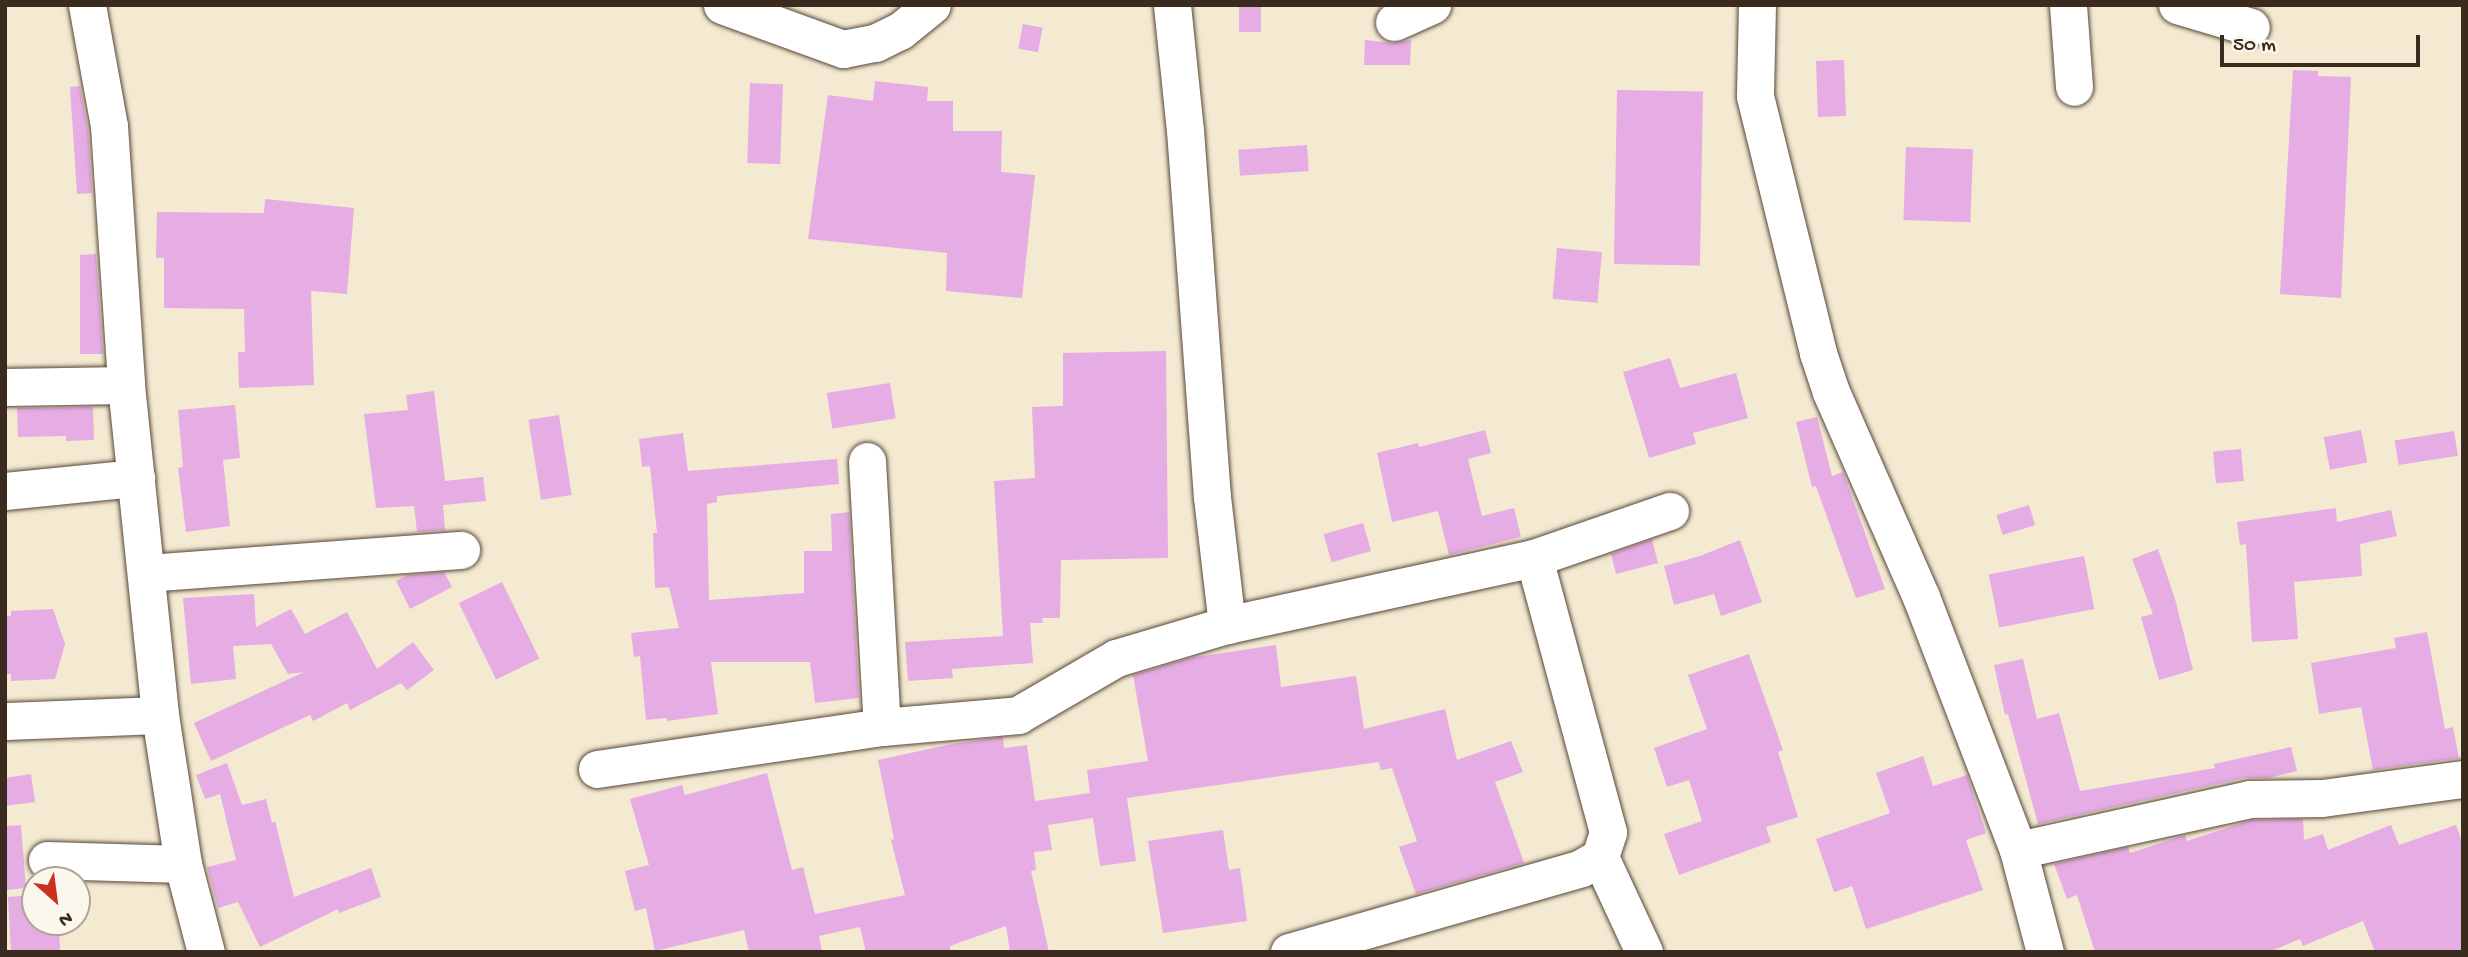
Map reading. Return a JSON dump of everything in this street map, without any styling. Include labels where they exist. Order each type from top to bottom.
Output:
[{"type":"street","points":[[87,5],[109,126],[126,384],[160,715],[183,864],[206,952]]},
{"type":"street","points":[[722,5],[843,48],[876,43],[900,31],[932,5]]},
{"type":"street","points":[[1172,5],[1185,130],[1212,497],[1227,625]]},
{"type":"street","points":[[1394,22],[1432,5]]},
{"type":"street","points":[[1757,5],[1755,96],[1790,229],[1818,353],[1831,392],[1921,597],[2018,850],[2045,952]]},
{"type":"street","points":[[2068,5],[2074,87]]},
{"type":"street","points":[[2177,5],[2251,27]]},
{"type":"street","points":[[5,387],[126,384]]},
{"type":"street","points":[[867,461],[882,727]]},
{"type":"street","points":[[5,491],[136,478]]},
{"type":"street","points":[[597,769],[882,727],[1018,715],[1116,658],[1227,625],[1534,558],[1671,511]]},
{"type":"street","points":[[146,573],[461,550]]},
{"type":"street","points":[[1289,952],[1581,868],[1600,857],[1608,832],[1534,558]]},
{"type":"street","points":[[5,720],[160,715]]},
{"type":"street","points":[[2018,850],[2249,799],[2322,798],[2463,779]]},
{"type":"street","points":[[1600,857],[1644,952]]},
{"type":"street","points":[[47,860],[183,864]]},
{"type":"building","points":[[1239,5],[1261,5],[1261,32],[1239,32]]},
{"type":"building","points":[[1023,24],[1043,28],[1038,52],[1018,49]]},
{"type":"building","points":[[1365,40],[1393,43],[1411,40],[1410,65],[1364,65]]},
{"type":"building","points":[[1844,60],[1846,116],[1818,117],[1816,61]]},
{"type":"building","points":[[2293,70],[2318,71],[2318,76],[2351,77],[2341,298],[2280,294]]},
{"type":"building","points":[[875,81],[928,87],[927,101],[953,101],[953,131],[1002,131],[1001,172],[1035,175],[1022,298],[946,291],[947,253],[808,239],[828,95],[873,101]]},
{"type":"building","points":[[750,83],[783,84],[780,164],[747,163]]},
{"type":"building","points":[[80,86],[88,129],[92,193],[77,194],[70,87]]},
{"type":"building","points":[[1617,90],[1703,92],[1700,265],[1614,264]]},
{"type":"building","points":[[1307,145],[1309,171],[1240,176],[1238,150]]},
{"type":"building","points":[[1906,147],[1973,149],[1970,222],[1903,220]]},
{"type":"building","points":[[265,199],[354,208],[347,294],[311,291],[314,385],[239,388],[238,352],[245,352],[244,309],[164,308],[164,258],[156,258],[157,212],[264,213]]},
{"type":"building","points":[[1557,248],[1602,252],[1597,303],[1553,299]]},
{"type":"building","points":[[96,254],[103,354],[80,354],[80,255]]},
{"type":"building","points":[[1166,351],[1168,558],[1061,560],[1060,618],[1042,618],[1043,623],[1030,623],[1033,663],[952,669],[953,678],[908,681],[905,642],[1003,636],[994,481],[1035,478],[1032,407],[1063,406],[1063,353]]},
{"type":"building","points":[[1670,358],[1680,388],[1736,373],[1748,418],[1693,433],[1696,444],[1649,458],[1623,372]]},
{"type":"building","points":[[890,383],[896,419],[832,429],[827,393]]},
{"type":"building","points":[[434,391],[445,481],[483,477],[486,501],[443,505],[445,530],[417,532],[414,506],[376,508],[364,414],[408,410],[406,395]]},
{"type":"building","points":[[235,405],[240,458],[223,460],[230,526],[186,532],[178,468],[183,467],[178,410]]},
{"type":"building","points":[[93,407],[94,440],[66,441],[66,436],[18,437],[17,408]]},
{"type":"building","points":[[559,415],[572,495],[541,500],[528,420]]},
{"type":"building","points":[[1817,417],[1832,476],[1843,472],[1885,589],[1856,598],[1816,486],[1812,487],[1796,422]]},
{"type":"building","points":[[1485,430],[1491,453],[1468,459],[1482,516],[1514,508],[1521,537],[1449,555],[1438,511],[1392,522],[1377,453],[1418,443],[1419,447]]},
{"type":"building","points":[[2361,430],[2367,462],[2330,470],[2324,437]]},
{"type":"building","points":[[2454,431],[2458,456],[2399,465],[2395,440]]},
{"type":"building","points":[[683,433],[688,471],[837,459],[839,484],[717,496],[717,502],[707,504],[709,600],[804,593],[804,551],[832,551],[831,514],[849,512],[859,698],[815,703],[810,662],[711,662],[718,714],[667,721],[667,718],[646,720],[640,656],[634,657],[631,633],[679,628],[669,587],[655,588],[653,533],[657,533],[650,466],[642,467],[639,439]]},
{"type":"building","points":[[2241,449],[2244,481],[2216,483],[2213,451]]},
{"type":"building","points":[[2029,505],[2035,525],[2003,535],[1996,515]]},
{"type":"building","points":[[2336,508],[2337,522],[2391,510],[2397,536],[2360,544],[2362,576],[2294,582],[2298,639],[2252,642],[2246,544],[2240,545],[2237,522]]},
{"type":"building","points":[[1363,523],[1371,551],[1332,562],[1324,534]]},
{"type":"building","points":[[1652,539],[1658,563],[1616,574],[1611,554]]},
{"type":"building","points":[[1740,540],[1762,602],[1721,616],[1714,594],[1674,605],[1664,566],[1700,556]]},
{"type":"building","points":[[2158,549],[2175,599],[2193,670],[2159,680],[2141,617],[2153,614],[2132,559]]},
{"type":"building","points":[[2084,556],[2094,609],[1999,628],[1989,575]]},
{"type":"building","points":[[444,572],[452,587],[410,609],[396,581],[408,575]]},
{"type":"building","points":[[502,582],[539,658],[496,679],[459,603]]},
{"type":"building","points":[[254,594],[256,627],[291,609],[305,634],[347,612],[377,669],[413,642],[434,670],[407,690],[401,683],[350,710],[347,703],[313,721],[310,715],[211,761],[194,723],[304,672],[288,674],[271,644],[233,646],[236,679],[191,684],[183,598]]},
{"type":"building","points":[[53,609],[65,644],[55,679],[11,681],[11,674],[5,674],[5,616],[11,616],[11,611]]},
{"type":"building","points":[[2427,632],[2445,729],[2453,727],[2459,758],[2373,770],[2361,707],[2319,714],[2311,663],[2396,648],[2394,638]]},
{"type":"building","points":[[1276,645],[1281,687],[1356,676],[1364,729],[1445,709],[1457,760],[1511,741],[1523,772],[1495,782],[1524,863],[1416,894],[1399,847],[1417,841],[1392,768],[1381,770],[1379,762],[1127,798],[1136,861],[1100,866],[1093,818],[1048,825],[1052,850],[1034,852],[1036,870],[1031,871],[1049,952],[1010,952],[1006,926],[950,946],[950,952],[866,952],[860,927],[819,936],[822,952],[749,952],[744,930],[655,951],[646,908],[635,911],[625,871],[649,865],[630,799],[682,785],[685,795],[767,773],[792,870],[803,867],[815,914],[905,895],[891,840],[894,839],[878,760],[952,744],[1003,737],[1004,748],[1027,745],[1035,801],[1090,793],[1087,770],[1148,761],[1133,675],[1190,658]]},
{"type":"building","points":[[1749,654],[1783,750],[1778,752],[1798,817],[1766,827],[1771,842],[1679,875],[1664,834],[1702,821],[1689,780],[1667,787],[1654,748],[1707,729],[1688,675]]},
{"type":"building","points":[[2023,659],[2037,719],[2059,713],[2080,791],[2215,768],[2214,764],[2291,747],[2297,771],[2268,778],[2244,778],[2038,824],[2008,714],[2005,715],[1994,665]]},
{"type":"building","points":[[1923,756],[1933,786],[1967,775],[1986,833],[1966,840],[1983,890],[1866,929],[1852,886],[1834,892],[1816,839],[1890,813],[1876,773]]},
{"type":"building","points":[[227,763],[242,805],[266,799],[272,823],[275,821],[294,897],[371,868],[381,897],[339,913],[338,909],[260,947],[238,902],[218,908],[207,867],[236,860],[220,794],[205,799],[196,775]]},
{"type":"building","points":[[31,774],[35,802],[5,806],[5,778]]},
{"type":"building","points":[[2303,819],[2304,840],[2323,834],[2328,850],[2391,825],[2399,845],[2456,825],[2463,845],[2463,952],[2375,952],[2363,921],[2303,946],[2300,939],[2269,952],[2095,952],[2077,895],[2067,899],[2054,864],[2128,847],[2130,853],[2185,835],[2187,841],[2251,820]]},
{"type":"building","points":[[21,825],[24,866],[21,866],[21,888],[5,890],[5,826]]},
{"type":"building","points":[[1223,830],[1229,870],[1240,868],[1247,921],[1163,933],[1148,841]]},
{"type":"building","points":[[21,896],[21,936],[59,936],[60,951],[11,952],[8,897]]}]
